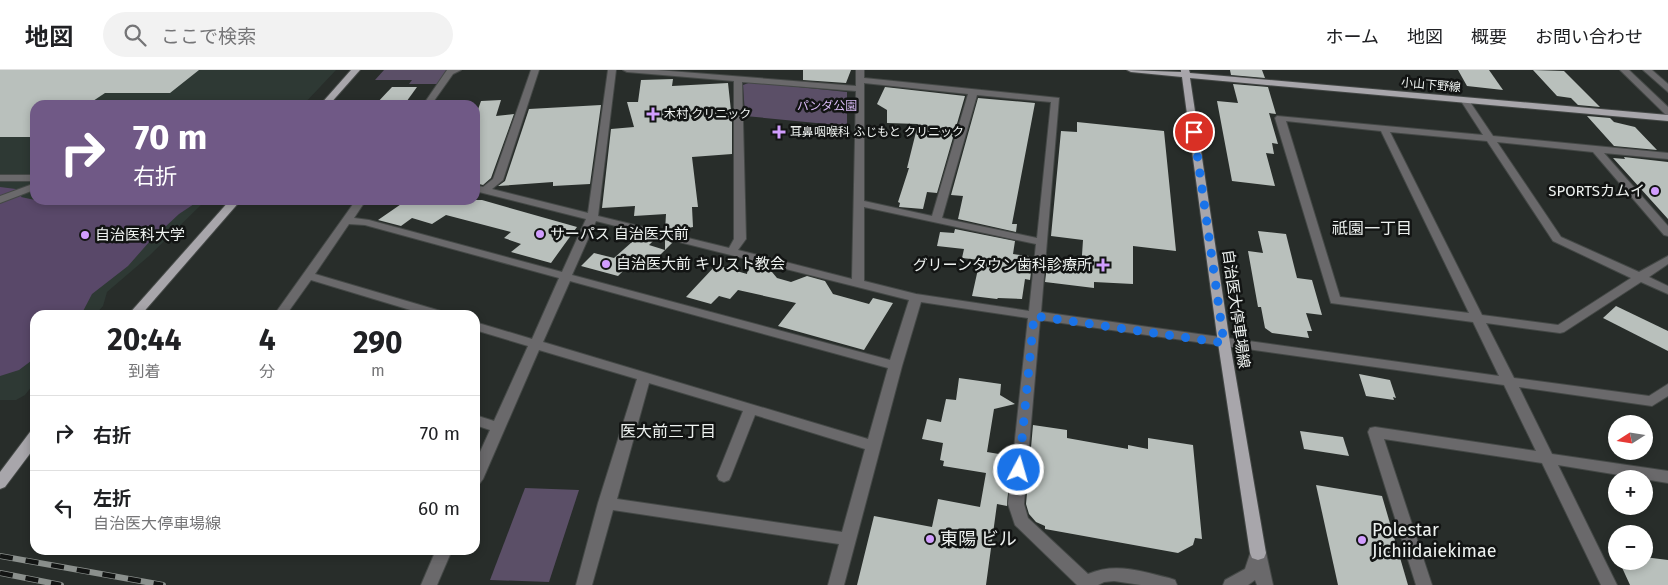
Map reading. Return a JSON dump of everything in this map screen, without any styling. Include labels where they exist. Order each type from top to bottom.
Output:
[{"type":"main road","points":[[329,100],[356,70]]},
{"type":"main road","name":"小山下野線","points":[[1131,70],[1185,72],[1465,101],[1668,118]]},
{"type":"main road","name":"自治医大停車場線","points":[[1185,72],[1224,343],[1258,553]]},
{"type":"main road","points":[[138,310],[232,205]]},
{"type":"main road","points":[[0,483],[30,443]]},
{"type":"street","points":[[430,100],[450,72],[457,70]]},
{"type":"street","points":[[480,189],[498,180],[535,70]]},
{"type":"street","points":[[480,468],[593,216],[612,70]]},
{"type":"street","points":[[627,70],[738,79],[973,92],[1056,100],[1040,242],[1016,504],[1021,521],[1087,585],[1092,579],[1100,575],[1112,574],[1169,585]]},
{"type":"street","points":[[858,282],[860,70]]},
{"type":"street","points":[[1624,70],[1668,112]]},
{"type":"street","points":[[1647,70],[1668,89]]},
{"type":"street","points":[[732,251],[740,239],[738,79]]},
{"type":"street","points":[[936,219],[973,92]]},
{"type":"street","points":[[1465,101],[1557,240],[1668,290]]},
{"type":"street","points":[[1668,156],[1280,118],[1335,300],[1560,328],[1668,259]]},
{"type":"street","points":[[1384,128],[1609,585]]},
{"type":"street","points":[[1595,148],[1668,233]]},
{"type":"street","points":[[0,178],[30,183]]},
{"type":"street","points":[[0,200],[30,184]]},
{"type":"street","points":[[480,189],[916,298],[1224,343],[1652,401],[1668,389]]},
{"type":"street","points":[[858,203],[1040,242]]},
{"type":"street","points":[[283,310],[357,205]]},
{"type":"street","points":[[345,221],[365,222],[895,366]]},
{"type":"street","points":[[307,275],[423,310]]},
{"type":"street","points":[[836,585],[895,366],[916,298]]},
{"type":"street","points":[[480,328],[874,446]]},
{"type":"street","points":[[584,585],[644,376]]},
{"type":"street","points":[[724,476],[751,408]]},
{"type":"street","points":[[480,422],[498,428]]},
{"type":"street","points":[[1424,585],[1376,432],[1668,477]]},
{"type":"street","points":[[606,503],[849,539]]},
{"type":"street","points":[[1232,585],[1254,572],[1258,553]]},
{"type":"street","points":[[1258,553],[1265,585]]},
{"type":"street","points":[[429,585],[442,555]]},
{"type":"shaded area","name":"自治医科大学","points":[[0,70],[336,70],[308,100],[30,100],[30,205],[201,205],[149,256],[107,292],[103,306],[99,310],[30,310],[30,388],[25,395],[16,400],[0,400]]},
{"type":"shaded area","points":[[0,187],[24,190],[21,197],[30,199],[30,205],[192,205],[179,214],[150,241],[128,266],[92,294],[84,310],[30,310],[30,362],[19,370],[0,376]]},
{"type":"green space","points":[[384,70],[448,70],[437,84],[409,84],[412,80],[375,80]]},
{"type":"green space","name":"パンダ公園","points":[[751,82],[847,92],[847,126],[745,116],[743,85]]},
{"type":"green space","points":[[525,488],[579,490],[549,582],[490,580]]},
{"type":"building","points":[[0,70],[199,70],[170,93],[105,93],[94,100],[30,100],[30,137],[0,137]]},
{"type":"building","points":[[803,70],[851,70],[846,83],[803,80]]},
{"type":"building","points":[[1230,70],[1262,70],[1265,78],[1231,75]]},
{"type":"building","points":[[1458,70],[1489,70],[1503,90],[1467,86]]},
{"type":"building","points":[[1533,70],[1564,71],[1600,107],[1578,105],[1571,98],[1557,96]]},
{"type":"building","points":[[673,79],[672,86],[728,83],[732,120],[732,154],[692,157],[698,207],[692,207],[693,227],[688,228],[681,234],[665,231],[666,214],[634,216],[635,206],[602,208],[611,129],[634,127],[627,102],[638,102],[641,80]]},
{"type":"building","points":[[1233,84],[1268,87],[1276,114],[1269,113],[1278,144],[1272,143],[1274,154],[1266,153],[1275,186],[1232,181],[1217,101],[1238,103]]},
{"type":"building","points":[[392,87],[417,87],[408,100],[380,100]]},
{"type":"building","points":[[885,87],[965,96],[937,193],[927,192],[923,209],[899,207],[900,203],[898,202],[909,168],[907,168],[918,124],[887,123],[887,110],[877,104]]},
{"type":"building","points":[[978,98],[1035,103],[1012,224],[1017,224],[1016,232],[958,219],[963,196],[951,195]]},
{"type":"building","points":[[501,100],[496,116],[514,114],[491,178],[483,185],[480,184],[481,101]]},
{"type":"building","points":[[601,105],[590,184],[553,186],[553,182],[498,186],[505,181],[529,109]]},
{"type":"building","points":[[1587,116],[1610,118],[1614,122],[1635,127],[1657,150],[1614,146]]},
{"type":"building","points":[[1077,122],[1164,131],[1176,251],[1133,246],[1133,284],[1094,282],[1094,288],[1045,282],[1047,266],[1081,270],[1083,240],[1051,236],[1061,131],[1077,132]]},
{"type":"building","name":"SPORTSカムイ","points":[[1624,157],[1668,162],[1668,219],[1613,158],[1625,159]]},
{"type":"building","name":"サーパス 自治医大前","points":[[480,200],[482,200],[577,227],[551,263],[511,252],[521,244],[504,238],[511,232],[446,215],[432,224],[412,218],[401,226],[378,220],[400,205],[480,205]]},
{"type":"building","points":[[955,229],[1015,241],[1013,254],[1029,256],[1028,263],[1032,264],[1030,280],[1025,279],[1022,299],[972,296],[980,260],[962,258],[964,249],[937,246],[940,232],[954,233]]},
{"type":"building","points":[[1258,231],[1286,234],[1297,278],[1312,280],[1322,315],[1306,313],[1312,331],[1307,331],[1309,338],[1272,333],[1265,328],[1261,307],[1258,307],[1248,251],[1263,253]]},
{"type":"building","points":[[641,234],[656,238],[649,245],[665,250],[650,265],[633,261],[618,276],[581,266],[594,253],[614,258]]},
{"type":"building","points":[[665,240],[673,242],[665,250]]},
{"type":"building","points":[[749,261],[767,266],[777,278],[791,282],[807,276],[825,281],[833,294],[869,304],[873,298],[893,303],[864,350],[778,326],[796,303],[738,290],[730,299],[719,296],[711,304],[686,297],[716,265],[747,274]]},
{"type":"building","points":[[1616,306],[1668,331],[1668,351],[1603,318]]},
{"type":"building","points":[[1359,374],[1390,380],[1396,398],[1393,397],[1394,400],[1366,396]]},
{"type":"building","points":[[959,378],[1001,384],[1000,395],[1015,404],[994,409],[987,452],[1011,456],[1007,506],[997,504],[986,585],[857,585],[874,516],[932,527],[938,499],[980,507],[986,473],[943,466],[944,461],[940,460],[943,443],[922,439],[927,419],[941,422],[946,399],[956,400]]},
{"type":"building","points":[[1033,425],[1067,430],[1067,438],[1128,449],[1128,445],[1148,449],[1148,438],[1193,445],[1202,539],[1195,538],[1193,545],[1178,553],[1045,529],[1045,526],[1036,522],[1029,514],[1026,504]]},
{"type":"building","points":[[1300,431],[1343,437],[1349,456],[1304,449]]},
{"type":"building","name":"Polestar Jichiidaiekimae","points":[[1316,485],[1382,496],[1408,585],[1338,585]]},
{"type":"building","points":[[1653,558],[1668,560],[1668,585],[1630,585],[1623,570],[1653,570]]},
{"type":"railway","points":[[0,556],[163,585]]},
{"type":"railway","points":[[0,573],[61,585]]},
{"type":"place","name":"木村 クリニック","points":[[653,114]]},
{"type":"place","name":"耳鼻咽喉科 ふじもと クリニック","points":[[779,132]]},
{"type":"place","name":"SPORTSカムイ","points":[[1655,191]]},
{"type":"place","name":"サーパス 自治医大前","points":[[540,234]]},
{"type":"place","name":"自治医科大学","points":[[85,235]]},
{"type":"place","name":"自治医大前 キリスト教会","points":[[606,264]]},
{"type":"place","name":"グリーンタウン歯科診療所","points":[[1103,265]]},
{"type":"place","name":"東陽 ビル","points":[[930,539]]},
{"type":"place","name":"Polestar Jichiidaiekimae","points":[[1362,540]]},
{"type":"district","name":"祇園一丁目","points":[[1372,228]]},
{"type":"district","name":"医大前三丁目","points":[[668,431]]},
{"type":"route","points":[[1019,470],[1034,316],[1224,343],[1194,132]]}]
